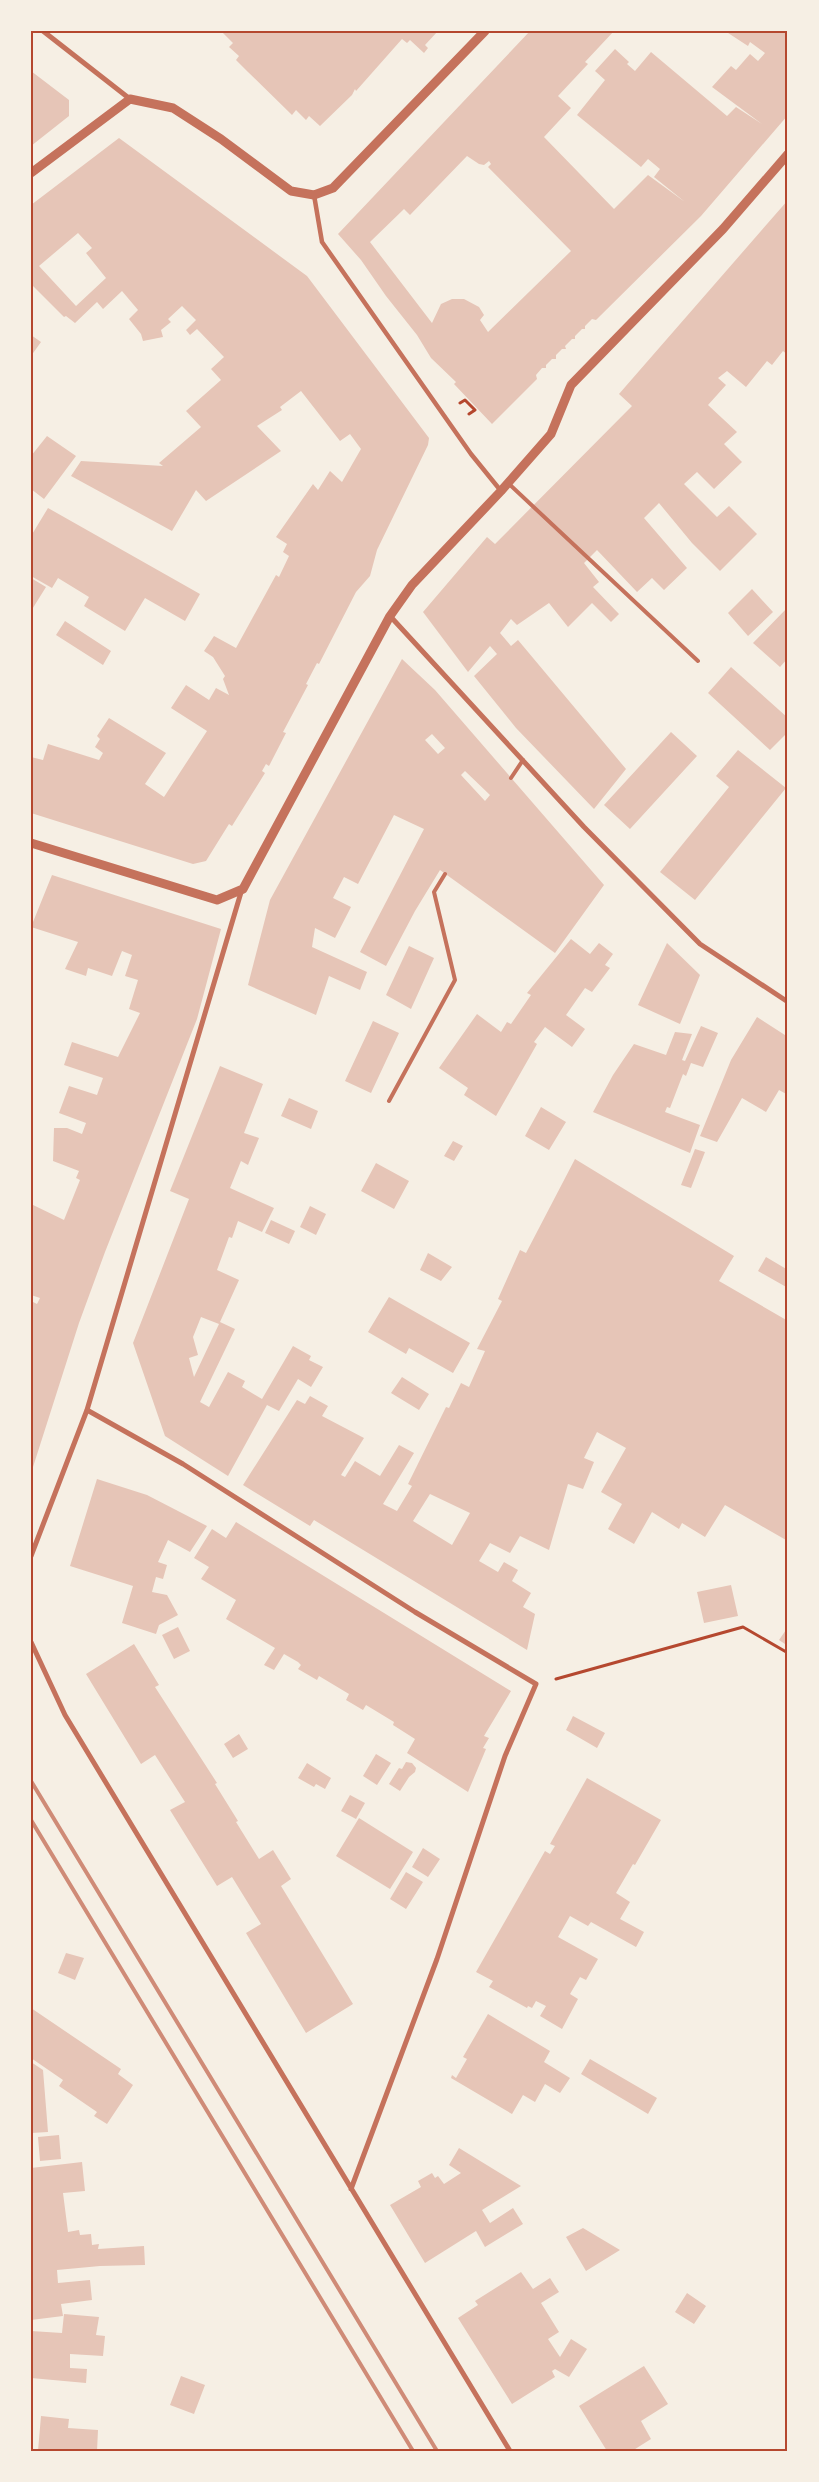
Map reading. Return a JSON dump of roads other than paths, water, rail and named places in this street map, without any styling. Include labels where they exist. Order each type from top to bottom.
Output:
[{"type":"street","points":[[43,31],[130,99],[173,108],[221,139],[291,191],[314,195],[332,188],[484,31]]},
{"type":"street","points":[[31,173],[130,99]]},
{"type":"street","points":[[31,1556],[87,1410],[243,889],[390,616],[412,585],[501,491],[551,434],[571,385],[723,229],[788,154]]},
{"type":"street","points":[[314,195],[322,242],[470,454],[501,491]]},
{"type":"street","points":[[390,616],[584,827],[700,944],[788,1002]]},
{"type":"street","points":[[31,842],[217,900],[243,889]]},
{"type":"street","points":[[87,1410],[183,1464],[415,1612],[536,1684],[505,1756],[437,1959],[351,2189]]},
{"type":"street","points":[[31,1642],[65,1716],[510,2451]]},
{"type":"lane","points":[[508,483],[698,660]]},
{"type":"lane","points":[[511,778],[523,760]]},
{"type":"lane","points":[[389,1101],[455,980],[434,892],[445,874]]},
{"type":"railway","points":[[31,1781],[437,2451]]},
{"type":"railway","points":[[31,1820],[413,2451]]}]
